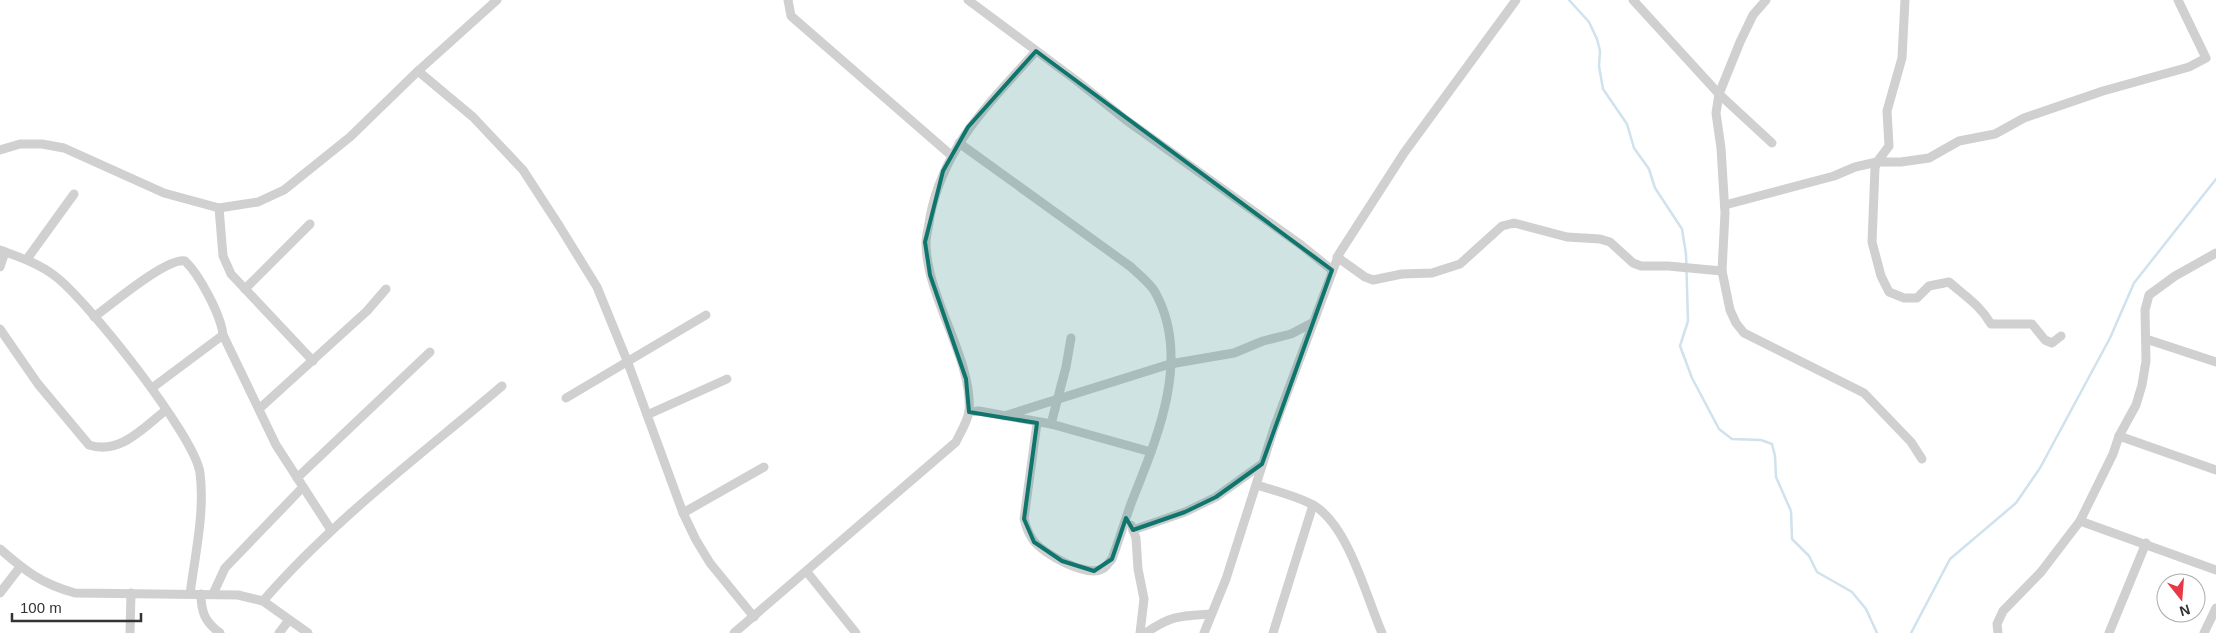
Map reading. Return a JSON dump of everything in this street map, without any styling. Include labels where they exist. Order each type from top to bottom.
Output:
[{"type":"street","points":[[0,150],[20,144],[42,144],[64,148],[164,193],[218,208],[258,202],[284,190],[350,137],[418,71],[497,0]]},
{"type":"street","points":[[788,0],[791,16],[952,156]]},
{"type":"street","points":[[968,0],[1134,126],[1301,245],[1332,270]]},
{"type":"street","points":[[1204,633],[1226,579],[1257,485],[1262,464],[1337,258],[1354,227],[1404,154],[1516,0]]},
{"type":"street","points":[[1633,0],[1718,94],[1772,143]]},
{"type":"street","points":[[1766,0],[1750,22],[1718,94],[1716,128],[1721,148],[1725,205],[1722,271],[1730,310],[1736,323],[1744,333],[1864,393],[1912,442],[1922,459]]},
{"type":"street","points":[[1904,0],[1902,58],[1887,111],[1889,146],[1877,162],[1872,242],[1881,276],[1889,292],[1904,298],[1917,298],[1929,286],[1949,282],[1972,299],[1984,312],[1991,324],[2032,324],[2045,340],[2052,343],[2061,336]]},
{"type":"street","points":[[1725,205],[1877,162],[1901,162],[1929,158],[1959,141],[1995,134],[2024,118],[2103,91],[2189,68],[2206,58],[2178,0]]},
{"type":"street","points":[[734,633],[947,452],[956,442],[969,412],[966,379],[934,285],[926,249],[932,206],[943,171],[968,127],[1036,51]]},
{"type":"street","points":[[418,71],[473,117],[522,170],[560,227],[596,287],[628,363],[683,513],[710,563],[754,617]]},
{"type":"street","points":[[959,143],[1131,267],[1154,290],[1164,311],[1168,328],[1170,364],[1166,400],[1151,452],[1112,559],[1104,568],[1094,571],[1080,569],[1062,561],[1034,542],[1027,530],[1024,518],[1037,423]]},
{"type":"street","points":[[27,259],[74,194]]},
{"type":"street","points":[[218,208],[223,256],[232,274],[313,361]]},
{"type":"street","points":[[1337,258],[1365,277],[1373,280],[1402,274],[1432,274],[1460,264],[1502,226],[1514,223],[1567,237],[1600,239],[1610,242],[1633,263],[1641,266],[1668,266],[1722,271]]},
{"type":"street","points":[[245,289],[310,224]]},
{"type":"street","points":[[0,267],[3,251],[27,259],[55,276],[94,317],[152,388],[189,442],[200,472],[199,513],[190,594]]},
{"type":"street","points":[[1998,633],[1997,624],[2002,611],[2042,572],[2080,521],[2113,454],[2119,436],[2136,406],[2146,361],[2145,310],[2149,294],[2175,276],[2216,253]]},
{"type":"street","points":[[94,317],[148,277],[180,260],[185,261],[191,266],[208,296],[222,327],[223,335],[276,446],[331,530]]},
{"type":"street","points":[[259,409],[368,311],[386,290]]},
{"type":"street","points":[[566,398],[628,363],[706,315]]},
{"type":"street","points":[[1004,416],[1170,364],[1234,353],[1263,341],[1291,334],[1312,323]]},
{"type":"street","points":[[0,330],[38,384],[89,445],[100,449],[120,445],[166,410]]},
{"type":"street","points":[[152,388],[223,335]]},
{"type":"street","points":[[1050,424],[1071,338]]},
{"type":"street","points":[[2146,339],[2216,362]]},
{"type":"street","points":[[297,478],[430,352]]},
{"type":"street","points":[[647,415],[727,379]]},
{"type":"street","points":[[263,601],[284,576],[331,530],[502,386]]},
{"type":"street","points":[[969,412],[1050,424],[1151,452]]},
{"type":"street","points":[[2119,436],[2216,470]]},
{"type":"street","points":[[1134,530],[1185,512],[1216,498],[1262,464]]},
{"type":"street","points":[[683,513],[764,467]]},
{"type":"street","points":[[1257,485],[1313,505],[1326,515],[1343,540],[1382,633]]},
{"type":"street","points":[[213,594],[225,568],[303,487]]},
{"type":"street","points":[[1273,633],[1313,505]]},
{"type":"street","points":[[1126,518],[1134,530],[1144,599],[1140,633]]},
{"type":"street","points":[[2080,521],[2146,543],[2216,570]]},
{"type":"street","points":[[2109,633],[2146,543]]},
{"type":"street","points":[[0,549],[20,567],[51,586],[75,592],[238,595],[263,601],[308,633]]},
{"type":"street","points":[[0,593],[20,567]]},
{"type":"street","points":[[807,572],[856,633]]},
{"type":"street","points":[[130,633],[131,593]]},
{"type":"street","points":[[201,594],[201,609],[204,618],[220,633]]},
{"type":"street","points":[[2204,633],[2216,608]]},
{"type":"street","points":[[1146,633],[1162,621],[1178,616],[1211,614]]},
{"type":"street","points":[[278,633],[289,620]]},
{"type":"highlighted area","points":[[1036,51],[1332,270],[1262,464],[1216,497],[1185,512],[1133,530],[1126,518],[1112,559],[1094,571],[1062,561],[1034,542],[1024,519],[1037,423],[969,412],[966,379],[930,275],[925,242],[943,171],[968,127]]},
{"type":"waterway","points":[[1569,0],[1589,22],[1597,39],[1600,51],[1599,66],[1603,89],[1627,124],[1634,148],[1649,169],[1655,188],[1682,229],[1686,254],[1688,321],[1680,346],[1692,378],[1719,429],[1732,439],[1761,440],[1772,444],[1775,456],[1776,477],[1791,511],[1792,539],[1809,556],[1817,572],[1852,592],[1866,609],[1877,633]]},
{"type":"waterway","points":[[1911,633],[1950,559],[2016,503],[2040,468],[2110,338],[2134,283],[2216,179]]}]
